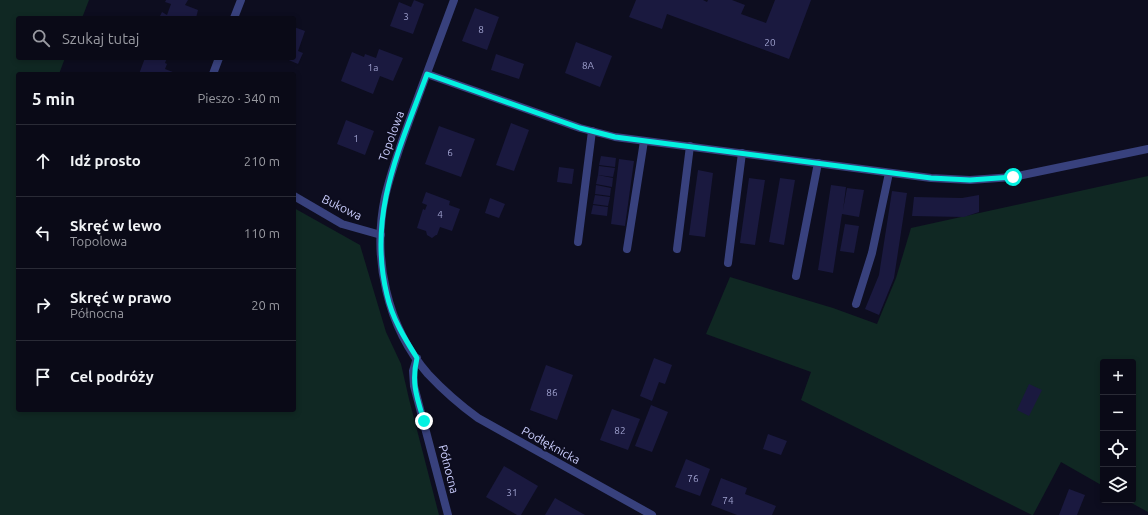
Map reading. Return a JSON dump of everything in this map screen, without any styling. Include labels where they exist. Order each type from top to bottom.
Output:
[{"type":"street","points":[[235,16],[241,0]]},
{"type":"street","name":"Topolowa","points":[[443,389],[428,373],[417,358],[395,320],[387,296],[382,263],[381,235],[384,199],[389,180],[454,0]]},
{"type":"street","points":[[214,72],[218,60]]},
{"type":"street","points":[[427,74],[580,128],[615,137],[951,179],[994,179],[1034,173],[1148,149]]},
{"type":"street","points":[[578,242],[592,131]]},
{"type":"street","points":[[627,249],[644,141]]},
{"type":"street","points":[[676,249],[690,146]]},
{"type":"street","points":[[728,263],[742,153]]},
{"type":"street","points":[[796,276],[818,163]]},
{"type":"street","points":[[856,304],[872,253],[890,172]]},
{"type":"street","name":"Bukowa","points":[[296,197],[342,224],[381,235]]},
{"type":"street","name":"Północna","points":[[417,358],[413,371],[414,386],[448,515]]},
{"type":"street","name":"Podłęknicka","points":[[443,389],[478,418],[652,515]]},
{"type":"green space","points":[[0,0],[89,0],[83,16],[16,16],[16,60],[64,60],[60,72],[16,72],[16,412],[296,412],[296,209],[360,245],[386,332],[401,364],[439,515],[0,515]]},
{"type":"green space","points":[[1148,176],[1148,512],[1132,503],[1136,503],[1136,359],[1100,359],[1100,484],[1061,462],[1032,515],[801,400],[811,372],[706,334],[730,277],[833,308],[877,324],[896,278],[911,228]]},
{"type":"building","points":[[166,0],[188,0],[185,5],[198,10],[196,16],[160,16],[162,12],[167,15],[171,4],[165,2]]},
{"type":"building","points":[[414,0],[424,4],[413,34],[390,26],[399,2],[411,7]]},
{"type":"building","points":[[636,0],[703,0],[707,2],[708,0],[732,0],[745,5],[741,14],[766,23],[775,0],[811,0],[789,59],[667,14],[662,29],[629,17]]},
{"type":"building","points":[[475,8],[499,17],[487,50],[462,41]]},
{"type":"building","points":[[296,28],[305,31],[298,51],[303,53],[298,64],[289,60],[296,60]]},
{"type":"building","points":[[576,42],[612,56],[600,87],[565,73]]},
{"type":"building","points":[[379,49],[403,58],[393,81],[380,76],[373,94],[341,81],[352,52],[364,57],[365,54],[376,58]]},
{"type":"building","points":[[496,54],[524,64],[519,79],[491,70]]},
{"type":"building","points":[[144,60],[166,60],[165,63],[167,64],[165,69],[173,72],[140,72]]},
{"type":"building","points":[[346,120],[374,131],[365,155],[337,144]]},
{"type":"building","points":[[511,123],[529,130],[514,171],[496,165]]},
{"type":"building","points":[[439,126],[475,139],[461,177],[425,164]]},
{"type":"building","points":[[601,156],[616,158],[615,167],[599,165]]},
{"type":"building","points":[[619,159],[634,161],[625,226],[611,224]]},
{"type":"building","points":[[599,166],[615,168],[613,177],[598,175]]},
{"type":"building","points":[[559,167],[574,169],[572,184],[557,182]]},
{"type":"building","points":[[698,170],[713,173],[705,237],[689,235]]},
{"type":"building","points":[[598,175],[613,178],[612,187],[596,184]]},
{"type":"building","points":[[749,178],[765,180],[755,245],[740,243]]},
{"type":"building","points":[[780,178],[795,180],[784,245],[769,242]]},
{"type":"building","points":[[596,185],[611,188],[610,196],[595,194]]},
{"type":"building","points":[[831,185],[846,187],[843,210],[847,188],[864,190],[859,217],[842,214],[833,273],[818,270]]},
{"type":"building","points":[[892,191],[907,193],[894,278],[879,315],[865,309],[879,275]]},
{"type":"building","points":[[426,192],[450,201],[449,205],[460,209],[452,231],[440,227],[437,235],[432,238],[427,235],[426,231],[417,228],[423,209],[425,210],[427,205],[422,203]]},
{"type":"building","points":[[595,195],[610,197],[608,206],[593,204]]},
{"type":"building","points":[[979,195],[979,212],[964,217],[912,216],[914,197],[962,198]]},
{"type":"building","points":[[490,198],[505,204],[499,218],[485,213]]},
{"type":"building","points":[[593,205],[608,207],[607,216],[591,214]]},
{"type":"building","points":[[845,224],[859,226],[854,253],[840,251]]},
{"type":"building","points":[[654,358],[672,365],[665,384],[659,382],[652,401],[640,396]]},
{"type":"building","points":[[546,365],[573,375],[557,420],[530,410]]},
{"type":"building","points":[[1029,384],[1042,390],[1029,416],[1017,410]]},
{"type":"building","points":[[651,405],[668,412],[652,452],[635,446]]},
{"type":"building","points":[[612,409],[640,419],[628,450],[600,440]]},
{"type":"building","points":[[768,434],[787,441],[781,455],[763,449]]},
{"type":"building","points":[[686,459],[710,469],[700,496],[675,487]]},
{"type":"building","points":[[504,466],[538,486],[521,515],[517,515],[486,497]]},
{"type":"building","points":[[721,478],[747,488],[745,494],[776,506],[772,515],[737,515],[711,505]]},
{"type":"building","points":[[1069,489],[1085,495],[1077,515],[1059,515]]},
{"type":"building","points":[[555,498],[585,515],[545,515]]},
{"type":"route","points":[[424,421],[414,386],[413,371],[417,358],[395,320],[387,296],[382,263],[381,235],[384,199],[389,180],[427,74],[580,128],[615,137],[931,178],[970,180],[1013,177]]}]
